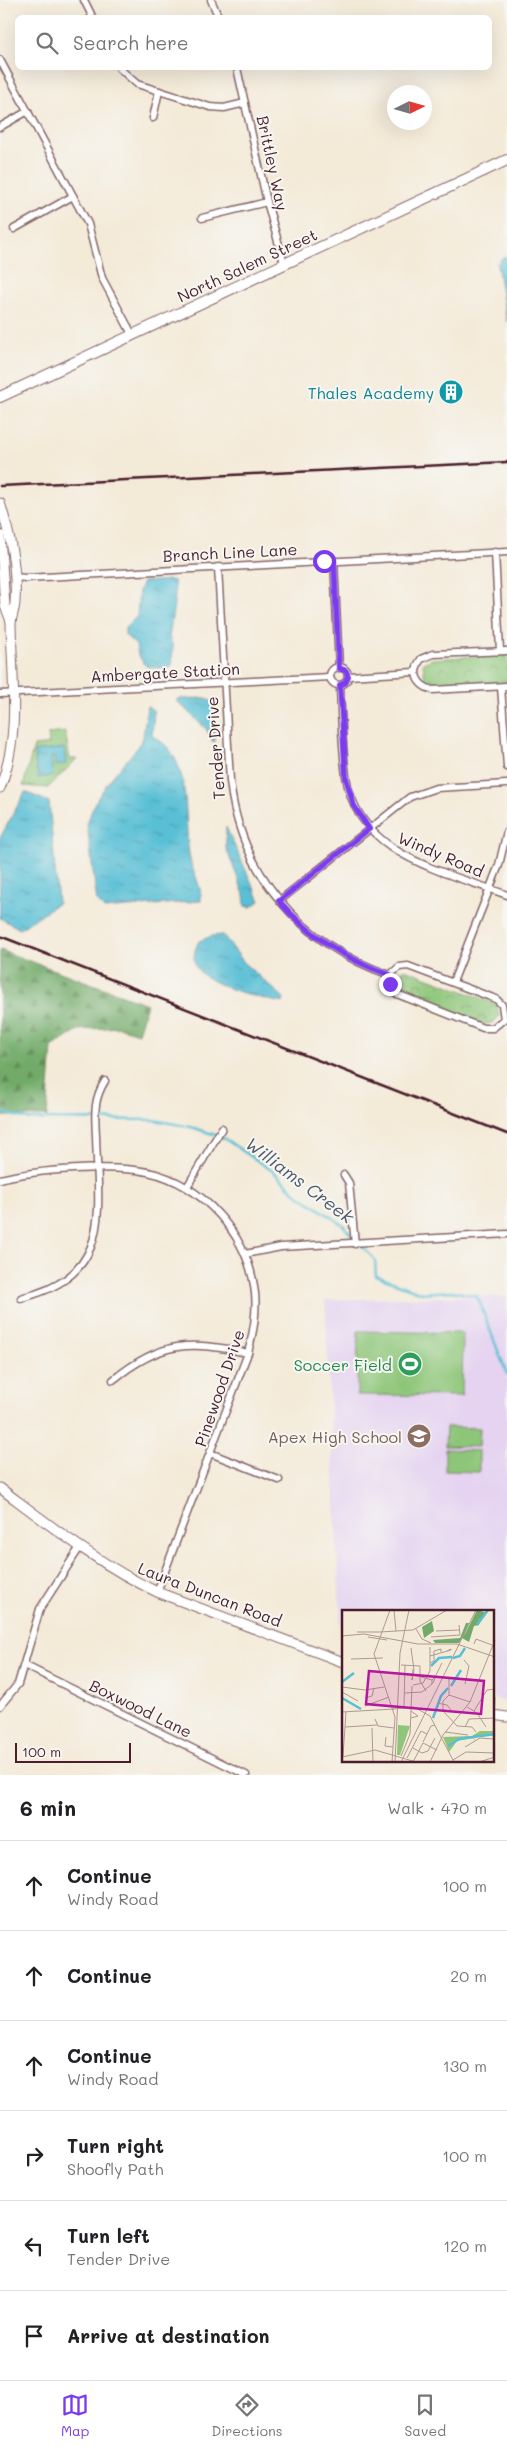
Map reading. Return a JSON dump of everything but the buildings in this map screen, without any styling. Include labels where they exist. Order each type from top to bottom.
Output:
[{"type":"main road","name":"North Salem Street","points":[[0,397],[507,160]]},
{"type":"street","points":[[84,0],[92,15]]},
{"type":"street","points":[[211,0],[218,15]]},
{"type":"street","points":[[0,60],[88,224],[102,278],[132,336]]},
{"type":"street","points":[[121,70],[137,84],[217,108],[245,103]]},
{"type":"street","name":"Brittley Way","points":[[237,70],[267,202],[284,263]]},
{"type":"street","points":[[153,118],[159,91]]},
{"type":"street","points":[[0,127],[28,112]]},
{"type":"street","points":[[14,229],[73,196]]},
{"type":"street","points":[[202,218],[267,202]]},
{"type":"street","points":[[0,503],[7,526],[14,577],[15,603],[11,622],[14,693],[13,737],[0,788]]},
{"type":"street","points":[[0,535],[5,606],[11,622]]},
{"type":"street","points":[[495,552],[504,651],[433,654],[421,659],[415,672],[418,681],[424,687],[432,690],[504,687],[507,767]]},
{"type":"street","name":"Branch Line Lane","points":[[14,577],[24,578],[507,552]]},
{"type":"street","points":[[334,560],[339,668]]},
{"type":"street","name":"Tender Drive","points":[[218,567],[230,781],[234,812],[250,855],[279,901],[304,927],[328,945],[364,965],[390,975]]},
{"type":"street","points":[[339,668],[346,671],[348,676],[345,683],[340,685],[334,684],[330,677],[334,669],[339,668]]},
{"type":"street","points":[[348,676],[415,672]]},
{"type":"street","name":"Ambergate Station","points":[[0,694],[330,677]]},
{"type":"street","name":"Windy Road","points":[[340,685],[346,778],[354,806],[369,829],[384,844],[402,856],[507,895]]},
{"type":"street","points":[[279,901],[404,800],[428,789],[507,784]]},
{"type":"street","points":[[453,982],[490,889],[501,858],[507,832]]},
{"type":"street","points":[[408,966],[453,982],[496,999],[502,1005],[505,1020],[493,1028],[483,1028],[441,1012],[397,994],[393,990],[390,975],[399,967],[408,966]]},
{"type":"street","points":[[21,1298],[40,1294],[63,1282],[85,1258],[96,1233],[98,1221],[97,1094],[105,1081]]},
{"type":"street","points":[[187,1187],[222,1128]]},
{"type":"street","name":"Pinewood Drive","points":[[0,1180],[23,1175],[97,1168],[122,1168],[149,1172],[187,1187],[221,1218],[245,1254],[253,1281],[256,1305],[255,1325],[248,1353],[157,1592]]},
{"type":"street","points":[[344,1176],[349,1183],[355,1244]]},
{"type":"street","points":[[245,1254],[281,1248],[507,1234]]},
{"type":"street","points":[[114,1380],[142,1359],[156,1353],[184,1346],[215,1345],[248,1353]]},
{"type":"street","points":[[210,1453],[279,1480]]},
{"type":"street","name":"Laura Duncan Road","points":[[0,1488],[80,1548],[127,1578],[157,1592],[342,1662]]},
{"type":"street","points":[[0,1706],[18,1684],[33,1626],[40,1609],[80,1548]]},
{"type":"street","name":"Boxwood Lane","points":[[24,1665],[246,1775]]},
{"type":"street","points":[[494,1715],[507,1717]]},
{"type":"shaded area","name":"Apex High School","points":[[507,1297],[507,1702],[494,1698],[494,1610],[342,1610],[342,1649],[325,1300]]},
{"type":"green space","points":[[507,654],[507,682],[436,686],[425,683],[423,663],[432,659]]},
{"type":"green space","points":[[65,732],[70,759],[77,759],[48,788],[23,786],[34,746],[49,744],[48,734]]},
{"type":"green space","points":[[0,950],[147,1004],[138,1033],[119,1027],[78,1030],[52,1047],[47,1116],[0,1116]]},
{"type":"green space","points":[[405,969],[494,1003],[497,1006],[499,1016],[493,1023],[483,1024],[402,993],[395,984],[398,975]]},
{"type":"green space","name":"Soccer Field","points":[[358,1331],[463,1333],[462,1396],[357,1395]]},
{"type":"green space","points":[[446,1427],[480,1428],[479,1447],[445,1446]]},
{"type":"green space","points":[[445,1449],[479,1451],[479,1472],[445,1471]]},
{"type":"water","points":[[507,257],[507,322],[497,264],[502,258]]},
{"type":"water","points":[[174,581],[175,597],[169,638],[173,646],[172,666],[159,668],[146,666],[138,655],[136,645],[125,635],[125,628],[137,616],[139,591],[143,582]]},
{"type":"water","points":[[206,698],[214,703],[215,742],[212,741],[207,730],[177,701],[177,699]]},
{"type":"water","points":[[147,706],[154,711],[152,736],[166,745],[175,758],[181,773],[190,860],[200,890],[201,901],[104,909],[97,902],[87,824],[94,804],[108,782],[137,748],[143,738]]},
{"type":"water","points":[[64,748],[66,764],[55,766],[54,757],[51,757],[53,776],[38,778],[34,752]]},
{"type":"water","points":[[25,792],[49,802],[58,903],[20,929],[0,918],[0,838]]},
{"type":"water","points":[[226,827],[260,901],[251,907],[245,906],[244,894],[226,848]]},
{"type":"water","points":[[223,935],[246,965],[284,998],[283,1003],[236,991],[202,974],[196,967],[194,960],[194,953],[199,941],[212,936]]},
{"type":"waterway","name":"Williams Creek","points":[[0,1112],[27,1119],[154,1120],[191,1127],[222,1137],[274,1172],[297,1194],[343,1225],[353,1237]]},
{"type":"waterway","name":"Williams Creek","points":[[360,1244],[375,1260],[376,1276],[422,1293],[451,1291],[477,1296],[507,1374]]},
{"type":"railway","points":[[0,486],[507,462]]},
{"type":"railway","points":[[0,936],[507,1134]]},
{"type":"place","name":"Thales Academy","points":[[451,392]]},
{"type":"place","name":"Soccer Field","points":[[410,1364]]},
{"type":"place","name":"Apex High School","points":[[419,1436]]},
{"type":"route","points":[[324,561],[334,560],[339,668],[344,669],[348,674],[348,679],[340,685],[346,778],[354,806],[369,829],[324,867],[279,901],[291,915],[316,937],[364,965],[390,975],[390,984]]}]
